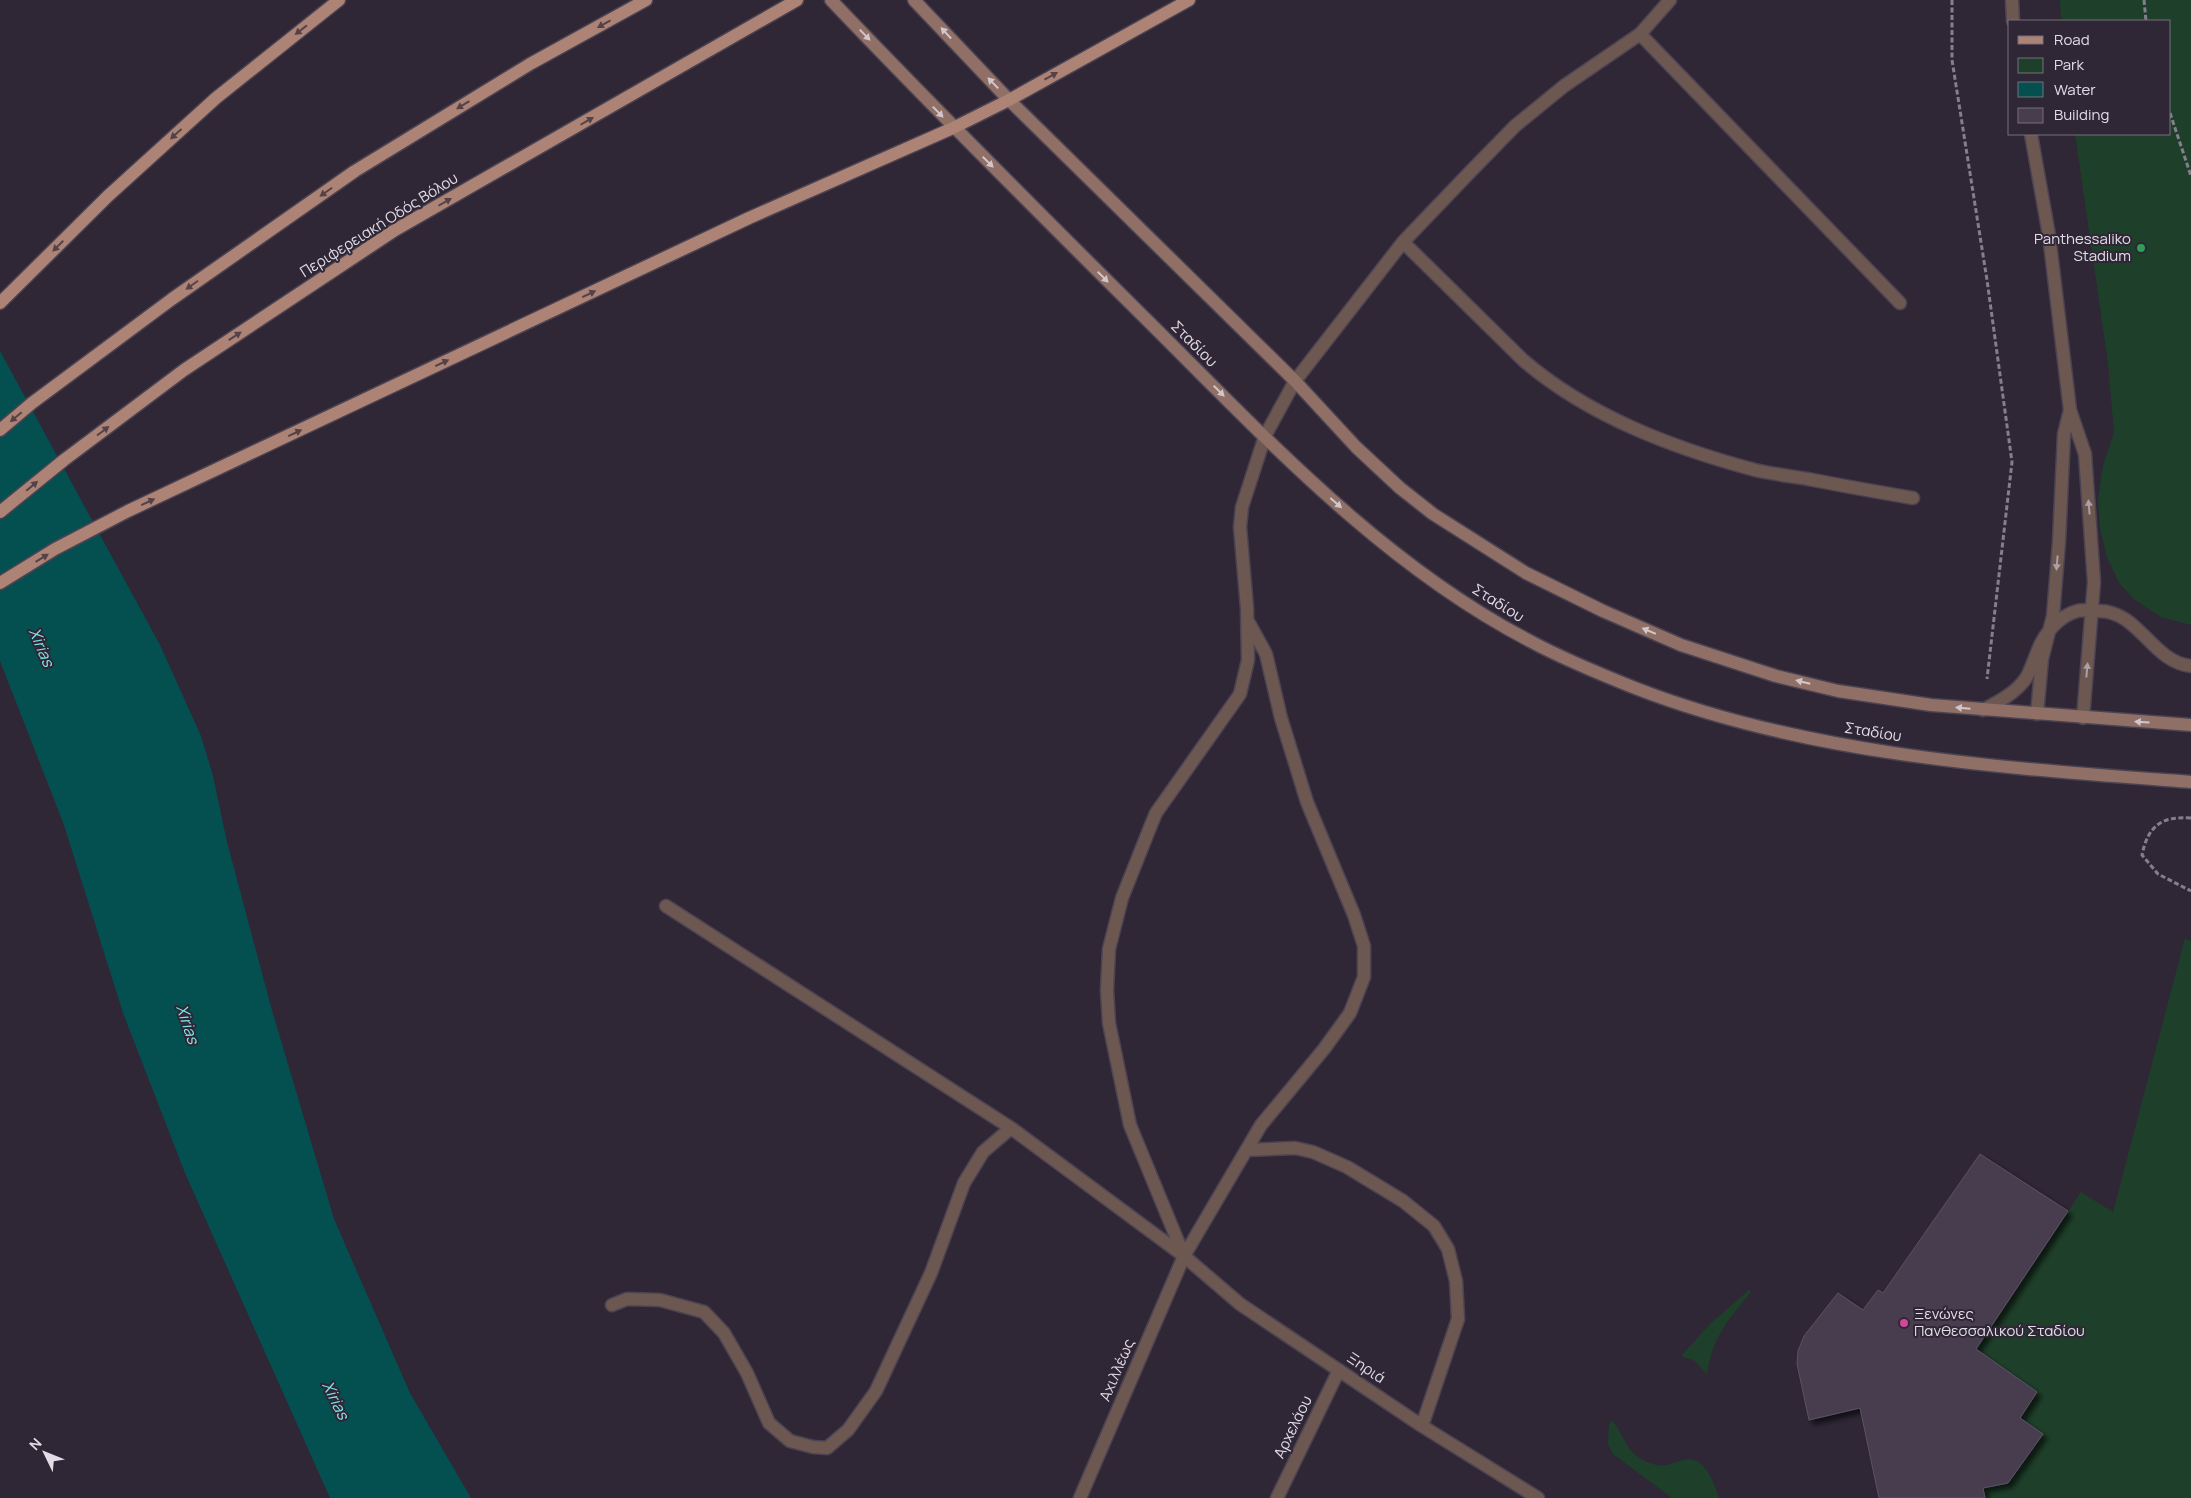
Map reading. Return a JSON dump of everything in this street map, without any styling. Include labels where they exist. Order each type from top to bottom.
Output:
[{"type":"main road","points":[[1,303],[108,196],[216,98],[339,0]]},
{"type":"main road","points":[[0,430],[32,403],[172,299],[355,171],[530,64],[646,0]]},
{"type":"main road","name":"Περιφερειακή Οδός Βόλου","points":[[0,512],[64,460],[184,370],[396,230],[797,0]]},
{"type":"main road","name":"Σταδίου","points":[[831,0],[953,128],[1265,436],[1336,503],[1425,575],[1529,641],[1637,689],[1716,714],[1819,740],[1934,758],[2050,772],[2191,782]]},
{"type":"main road","points":[[914,0],[1008,100],[1295,381],[1356,446],[1400,488],[1433,514],[1526,573],[1603,611],[1682,645],[1776,676],[1838,691],[1931,705],[2191,725]]},
{"type":"main road","points":[[0,583],[55,549],[104,524],[740,222],[953,128],[1008,100],[1189,0]]},
{"type":"street","points":[[1184,1256],[1130,1125],[1109,1024],[1106,990],[1108,958],[1122,898],[1154,819],[1240,694],[1248,660],[1248,620],[1240,527],[1246,492],[1265,436],[1295,381],[1403,242],[1516,126],[1564,86],[1640,34],[1670,0]]},
{"type":"street","points":[[2012,0],[2013,20]]},
{"type":"street","points":[[1640,34],[1900,303]]},
{"type":"street","points":[[2031,135],[2049,235],[2070,410],[2085,454],[2094,582],[2083,718]]},
{"type":"street","points":[[1403,242],[1452,288],[1523,360],[1544,378],[1591,408],[1622,423],[1686,448],[1756,470],[1912,498]]},
{"type":"street","points":[[2038,714],[2042,659],[2050,629],[2059,542],[2064,434],[2070,410]]},
{"type":"street","points":[[1983,710],[2007,697],[2026,678],[2039,646],[2050,629],[2062,619],[2078,611],[2104,611],[2120,616],[2160,652],[2181,665],[2191,666]]},
{"type":"street","name":"Αχιλλέως","points":[[1080,1498],[1184,1256],[1267,1117],[1324,1049],[1350,1013],[1357,999],[1365,969],[1364,946],[1354,916],[1307,802],[1281,718],[1266,654],[1248,620]]},
{"type":"street","name":"Ξηριά","points":[[666,906],[1010,1128],[1184,1256],[1240,1304],[1422,1426],[1538,1498]]},
{"type":"street","points":[[612,1304],[627,1299],[660,1300],[704,1312],[724,1333],[747,1373],[769,1423],[790,1441],[828,1448],[848,1430],[876,1391],[931,1273],[964,1182],[984,1152],[1010,1128]]},
{"type":"street","points":[[1247,1150],[1295,1148],[1313,1152],[1347,1166],[1403,1200],[1434,1226],[1448,1249],[1456,1281],[1458,1320],[1422,1426]]},
{"type":"street","name":"Αρχελάου","points":[[1277,1498],[1339,1370]]},
{"type":"path","points":[[1952,0],[1952,60],[1985,270],[2012,462],[1983,710]]},
{"type":"path","points":[[2144,0],[2146,20]]},
{"type":"path","points":[[2171,116],[2191,176]]},
{"type":"path","points":[[2191,818],[2165,820],[2156,825],[2148,834],[2142,855],[2158,874],[2191,891]]},
{"type":"green space","name":"Panthessaliko Stadium","points":[[2060,0],[2191,0],[2191,625],[2161,617],[2135,600],[2119,583],[2107,557],[2100,529],[2098,500],[2103,466],[2114,432],[2108,363],[2075,135],[2171,135],[2171,20],[2061,20]]},
{"type":"green space","points":[[2185,938],[2191,941],[2191,1498],[1985,1498],[1983,1488],[2008,1483],[2043,1434],[2020,1418],[2037,1392],[1976,1349],[2081,1192],[2113,1212]]},
{"type":"green space","points":[[1750,1289],[1750,1293],[1728,1321],[1717,1340],[1709,1362],[1707,1375],[1695,1361],[1681,1356],[1710,1324]]},
{"type":"green space","points":[[1612,1420],[1632,1451],[1644,1460],[1661,1465],[1690,1459],[1697,1461],[1711,1477],[1719,1498],[1672,1498],[1613,1454],[1608,1444],[1609,1424]]},
{"type":"water","name":"Xirias","points":[[0,351],[160,645],[201,736],[213,776],[227,842],[271,1007],[334,1219],[410,1393],[471,1498],[330,1498],[185,1173],[123,1013],[64,825],[0,661]]},
{"type":"building","name":"Ξενώνες Πανθεσσαλικού Σταδίου","points":[[1980,1154],[2068,1211],[1976,1349],[2037,1392],[2020,1418],[2043,1434],[2008,1483],[1983,1488],[1985,1498],[1879,1498],[1860,1408],[1809,1420],[1797,1364],[1798,1351],[1804,1336],[1838,1293],[1863,1310],[1878,1290],[1883,1293]]},
{"type":"place","name":"Panthessaliko Stadium","points":[[2141,248]]},
{"type":"place","name":"Ξενώνες Πανθεσσαλικού Σταδίου","points":[[1904,1323]]}]
